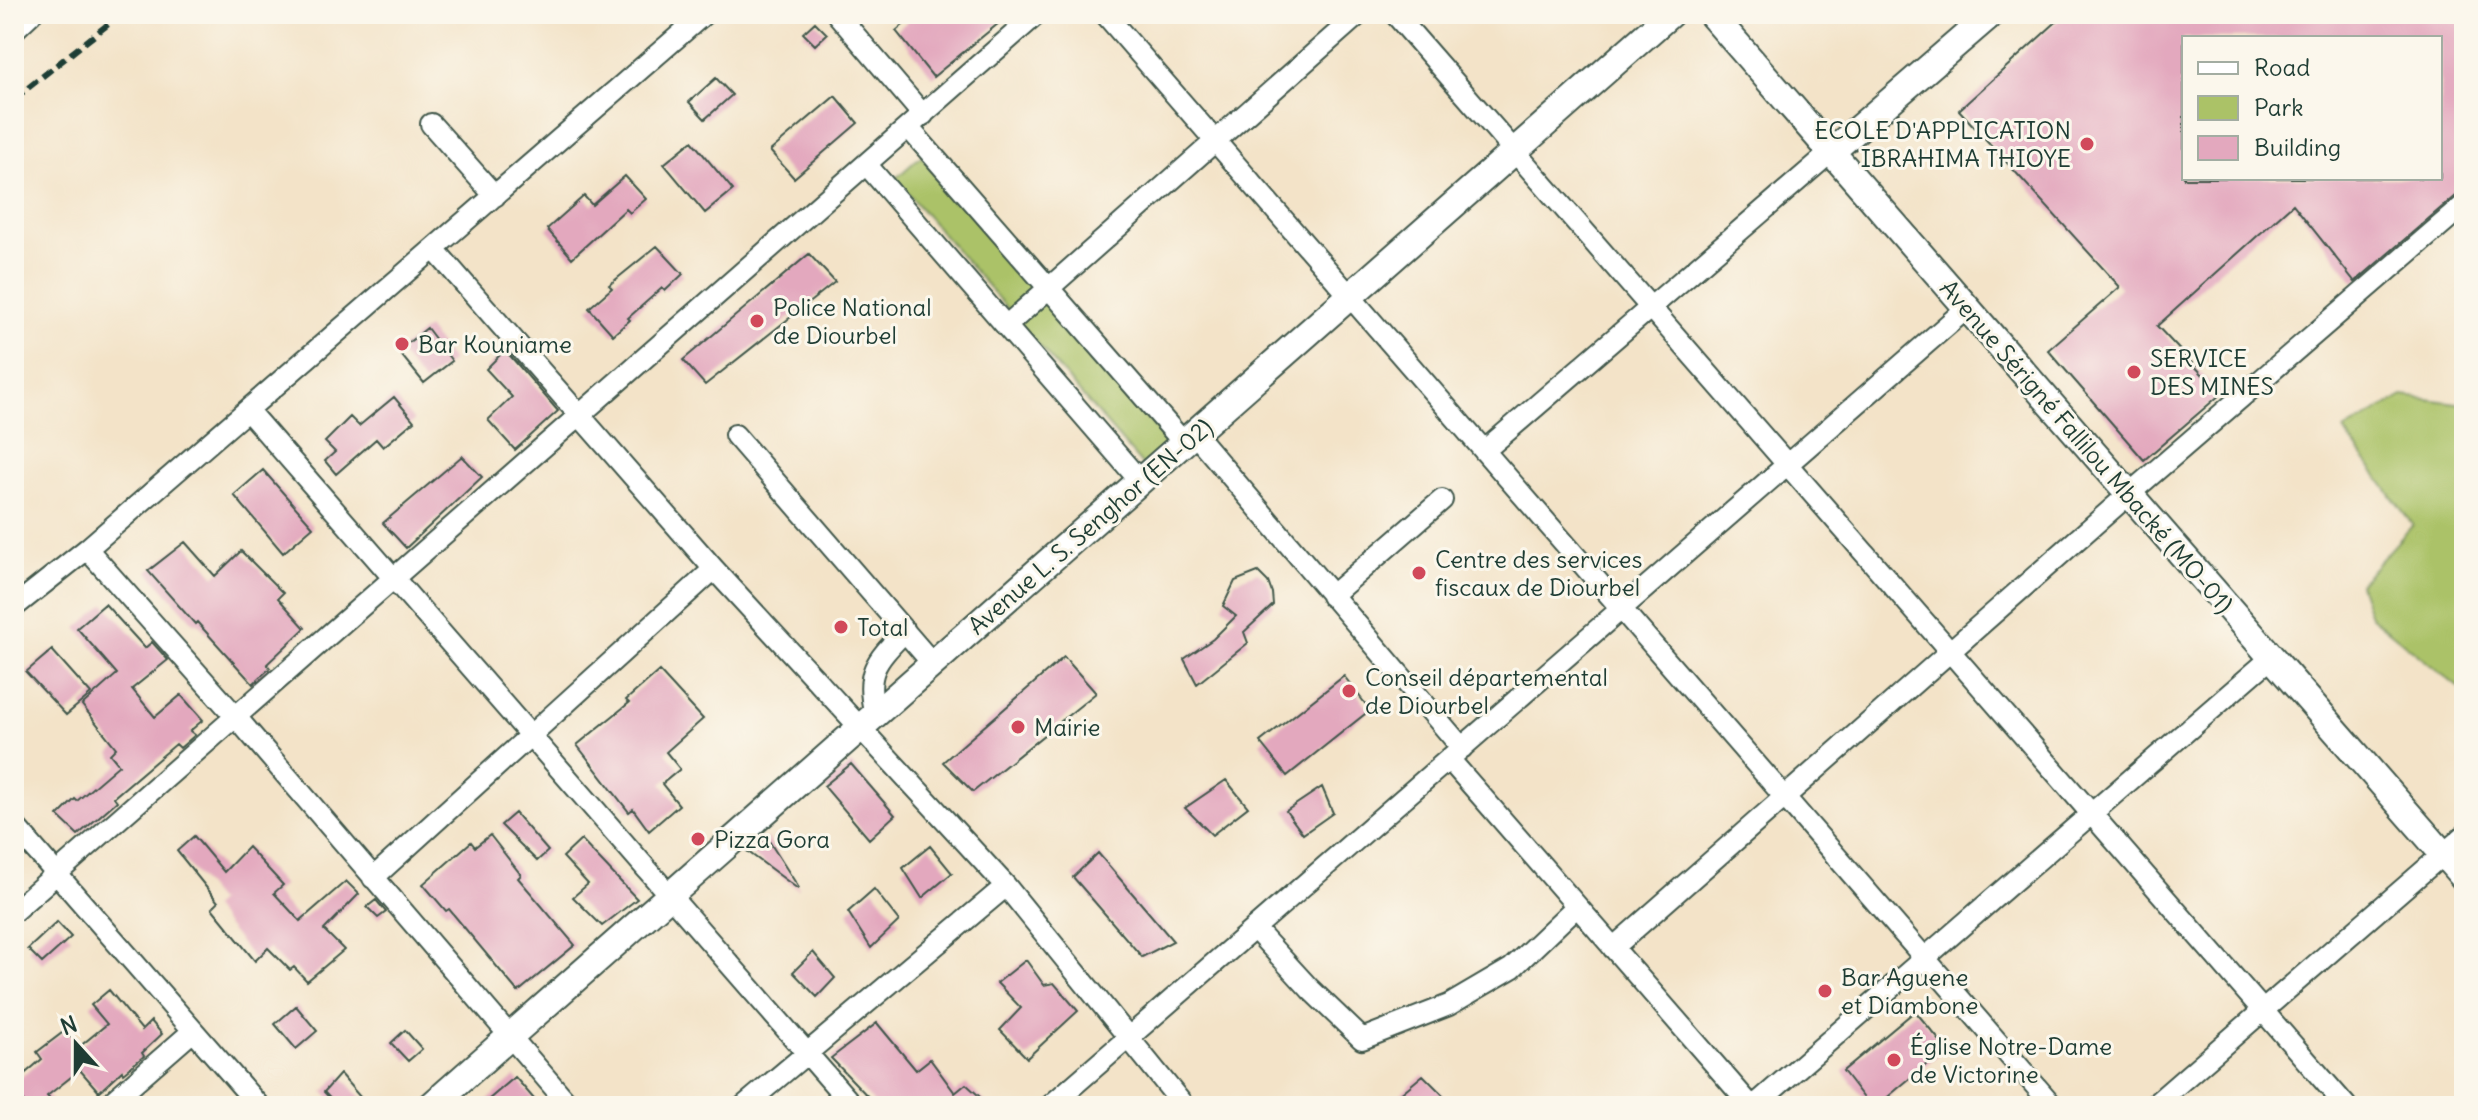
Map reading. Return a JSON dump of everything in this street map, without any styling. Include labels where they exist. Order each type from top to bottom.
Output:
[{"type":"main road","name":"Avenue L. S. Senghor (EN-02)","points":[[431,1106],[1670,14]]},
{"type":"main road","name":"Avenue Sérigné Fallilou Mbacké (MO-01)","points":[[1711,14],[2464,878]]},
{"type":"main road","points":[[1831,152],[1991,14]]},
{"type":"street","points":[[14,30],[31,14]]},
{"type":"street","points":[[14,607],[87,549],[248,411],[704,14]]},
{"type":"street","points":[[837,14],[915,121],[1050,288],[1331,596],[1577,906],[1753,1106],[2271,658]]},
{"type":"street","points":[[14,911],[1037,14]]},
{"type":"street","points":[[1105,14],[2053,1106]]},
{"type":"street","points":[[1006,326],[1359,14]]},
{"type":"street","points":[[1395,14],[2346,1106]]},
{"type":"street","points":[[431,124],[495,196]]},
{"type":"street","points":[[1484,451],[1831,152]]},
{"type":"street","points":[[866,164],[1140,481]]},
{"type":"street","points":[[1613,948],[2129,494],[2464,205]]},
{"type":"street","points":[[434,249],[714,569],[868,721],[1184,1106]]},
{"type":"street","points":[[1050,1106],[1967,308]]},
{"type":"street","points":[[248,411],[853,1106]]},
{"type":"street","points":[[735,435],[933,664]]},
{"type":"street","points":[[1331,596],[1442,500]]},
{"type":"street","points":[[87,549],[236,717],[570,1106]]},
{"type":"street","points":[[373,878],[714,569]]},
{"type":"street","points":[[868,721],[876,662],[905,631]]},
{"type":"street","points":[[14,825],[259,1106]]},
{"type":"street","points":[[2153,1106],[2464,836]]},
{"type":"street","points":[[744,1106],[1006,886]]},
{"type":"street","points":[[1254,928],[1310,989],[1362,1039],[1449,1005],[1512,968],[1577,906]]},
{"type":"street","points":[[107,1106],[193,1031]]},
{"type":"green space","points":[[921,156],[1169,443],[1143,466],[895,179]]},
{"type":"green space","points":[[2403,396],[2464,404],[2464,692],[2370,616],[2359,584],[2413,525],[2344,431]]},
{"type":"building","points":[[916,14],[1010,14],[933,77],[896,31]]},
{"type":"building","points":[[2065,14],[2464,14],[2464,191],[2355,282],[2293,204],[2157,326],[2221,394],[2144,460],[2048,350],[2120,287],[1959,110]]},
{"type":"building","points":[[815,22],[827,34],[815,45],[803,33]]},
{"type":"building","points":[[716,78],[732,95],[705,119],[689,102]]},
{"type":"building","points":[[835,96],[858,123],[794,178],[770,151]]},
{"type":"building","points":[[692,141],[733,190],[705,213],[664,164]]},
{"type":"building","points":[[625,176],[646,199],[630,213],[626,209],[572,258],[547,229],[584,196],[592,205]]},
{"type":"building","points":[[657,246],[683,274],[665,291],[662,288],[613,335],[589,308],[612,288],[609,285]]},
{"type":"building","name":"Police National de Diourbel","points":[[809,254],[835,282],[705,385],[683,360]]},
{"type":"building","points":[[427,328],[452,361],[424,383],[398,351]]},
{"type":"building","points":[[505,350],[558,411],[515,450],[488,420],[512,397],[486,369]]},
{"type":"building","points":[[394,397],[414,421],[383,447],[376,439],[336,474],[325,461],[335,452],[325,442],[350,417],[359,426]]},
{"type":"building","points":[[462,456],[482,477],[406,548],[383,523]]},
{"type":"building","points":[[263,470],[313,527],[283,553],[234,495]]},
{"type":"building","points":[[185,542],[215,576],[241,551],[283,593],[278,598],[305,628],[267,664],[270,668],[253,684],[148,571]]},
{"type":"building","points":[[1258,572],[1268,582],[1273,605],[1244,632],[1248,643],[1197,684],[1184,659],[1213,639],[1236,616],[1223,606],[1235,581]]},
{"type":"building","points":[[105,604],[145,648],[152,642],[168,660],[132,689],[155,717],[181,695],[203,720],[190,731],[195,735],[180,748],[176,744],[114,797],[117,801],[78,835],[58,816],[119,765],[110,754],[116,748],[82,705],[117,674],[77,628]]},
{"type":"building","points":[[52,650],[91,694],[66,715],[26,672]]},
{"type":"building","name":"Mairie","points":[[1064,657],[1096,693],[973,792],[943,762]]},
{"type":"building","points":[[659,671],[703,719],[666,752],[680,769],[662,784],[679,805],[649,831],[633,809],[629,812],[577,745],[629,703],[626,700]]},
{"type":"building","points":[[1344,676],[1370,710],[1287,776],[1260,742]]},
{"type":"building","points":[[851,764],[895,815],[869,839],[824,786]]},
{"type":"building","points":[[1226,780],[1248,807],[1212,835],[1185,808]]},
{"type":"building","points":[[1322,787],[1333,813],[1303,834],[1286,811]]},
{"type":"building","points":[[515,813],[548,851],[537,861],[501,825]]},
{"type":"building","points":[[490,835],[521,875],[518,878],[575,945],[518,992],[449,909],[446,911],[423,884],[471,842],[475,847]]},
{"type":"building","points":[[194,836],[224,872],[248,847],[283,885],[274,893],[300,921],[346,881],[359,894],[324,930],[344,950],[307,981],[294,967],[290,970],[268,948],[255,961],[212,908],[218,902],[177,851]]},
{"type":"building","points":[[767,838],[799,888],[798,889],[747,851]]},
{"type":"building","points":[[581,840],[637,899],[602,926],[573,897],[588,884],[563,857]]},
{"type":"building","points":[[930,846],[952,873],[922,898],[903,868]]},
{"type":"building","points":[[1098,853],[1173,941],[1142,957],[1073,877]]},
{"type":"building","points":[[874,889],[899,921],[871,948],[848,912]]},
{"type":"building","points":[[376,900],[386,912],[378,918],[367,907]]},
{"type":"building","points":[[57,922],[71,937],[42,963],[28,949]]},
{"type":"building","points":[[813,952],[835,978],[817,997],[793,972]]},
{"type":"building","points":[[1026,960],[1044,985],[1054,983],[1078,1011],[1027,1058],[1000,1030],[1021,1008],[997,983]]},
{"type":"building","points":[[109,990],[142,1030],[151,1021],[162,1034],[142,1053],[144,1056],[99,1092],[80,1070],[47,1096],[56,1106],[27,1106],[14,1091],[14,1083],[42,1059],[37,1052],[66,1030],[79,1047],[107,1024],[91,1005]]},
{"type":"building","points":[[296,1006],[317,1031],[296,1049],[275,1024]]},
{"type":"building","name":"Église Notre-Dame de Victorine","points":[[1915,1011],[1946,1048],[1877,1106],[1870,1106],[1843,1071]]},
{"type":"building","points":[[877,1023],[916,1070],[930,1059],[955,1093],[966,1084],[990,1106],[877,1106],[831,1058]]},
{"type":"building","points":[[405,1030],[422,1049],[408,1061],[391,1043]]},
{"type":"building","points":[[340,1074],[368,1106],[337,1106],[324,1092]]},
{"type":"building","points":[[1423,1075],[1454,1106],[1386,1106]]},
{"type":"building","points":[[515,1077],[540,1106],[481,1106]]},
{"type":"railway","points":[[14,99],[121,14]]},
{"type":"place","name":"ECOLE D'APPLICATION IBRAHIMA THIOYE","points":[[2087,144]]},
{"type":"place","name":"Police National de Diourbel","points":[[757,321]]},
{"type":"place","name":"Bar Kouniame","points":[[402,344]]},
{"type":"place","name":"SERVICE DES MINES","points":[[2134,372]]},
{"type":"place","name":"Centre des services fiscaux de Diourbel","points":[[1419,573]]},
{"type":"place","name":"Total","points":[[841,627]]},
{"type":"place","name":"Conseil départemental de Diourbel","points":[[1349,691]]},
{"type":"place","name":"Mairie","points":[[1018,727]]},
{"type":"place","name":"Pizza Gora","points":[[698,839]]},
{"type":"place","name":"Bar Aguene et Diambone","points":[[1825,991]]},
{"type":"place","name":"Église Notre-Dame de Victorine","points":[[1894,1060]]}]
